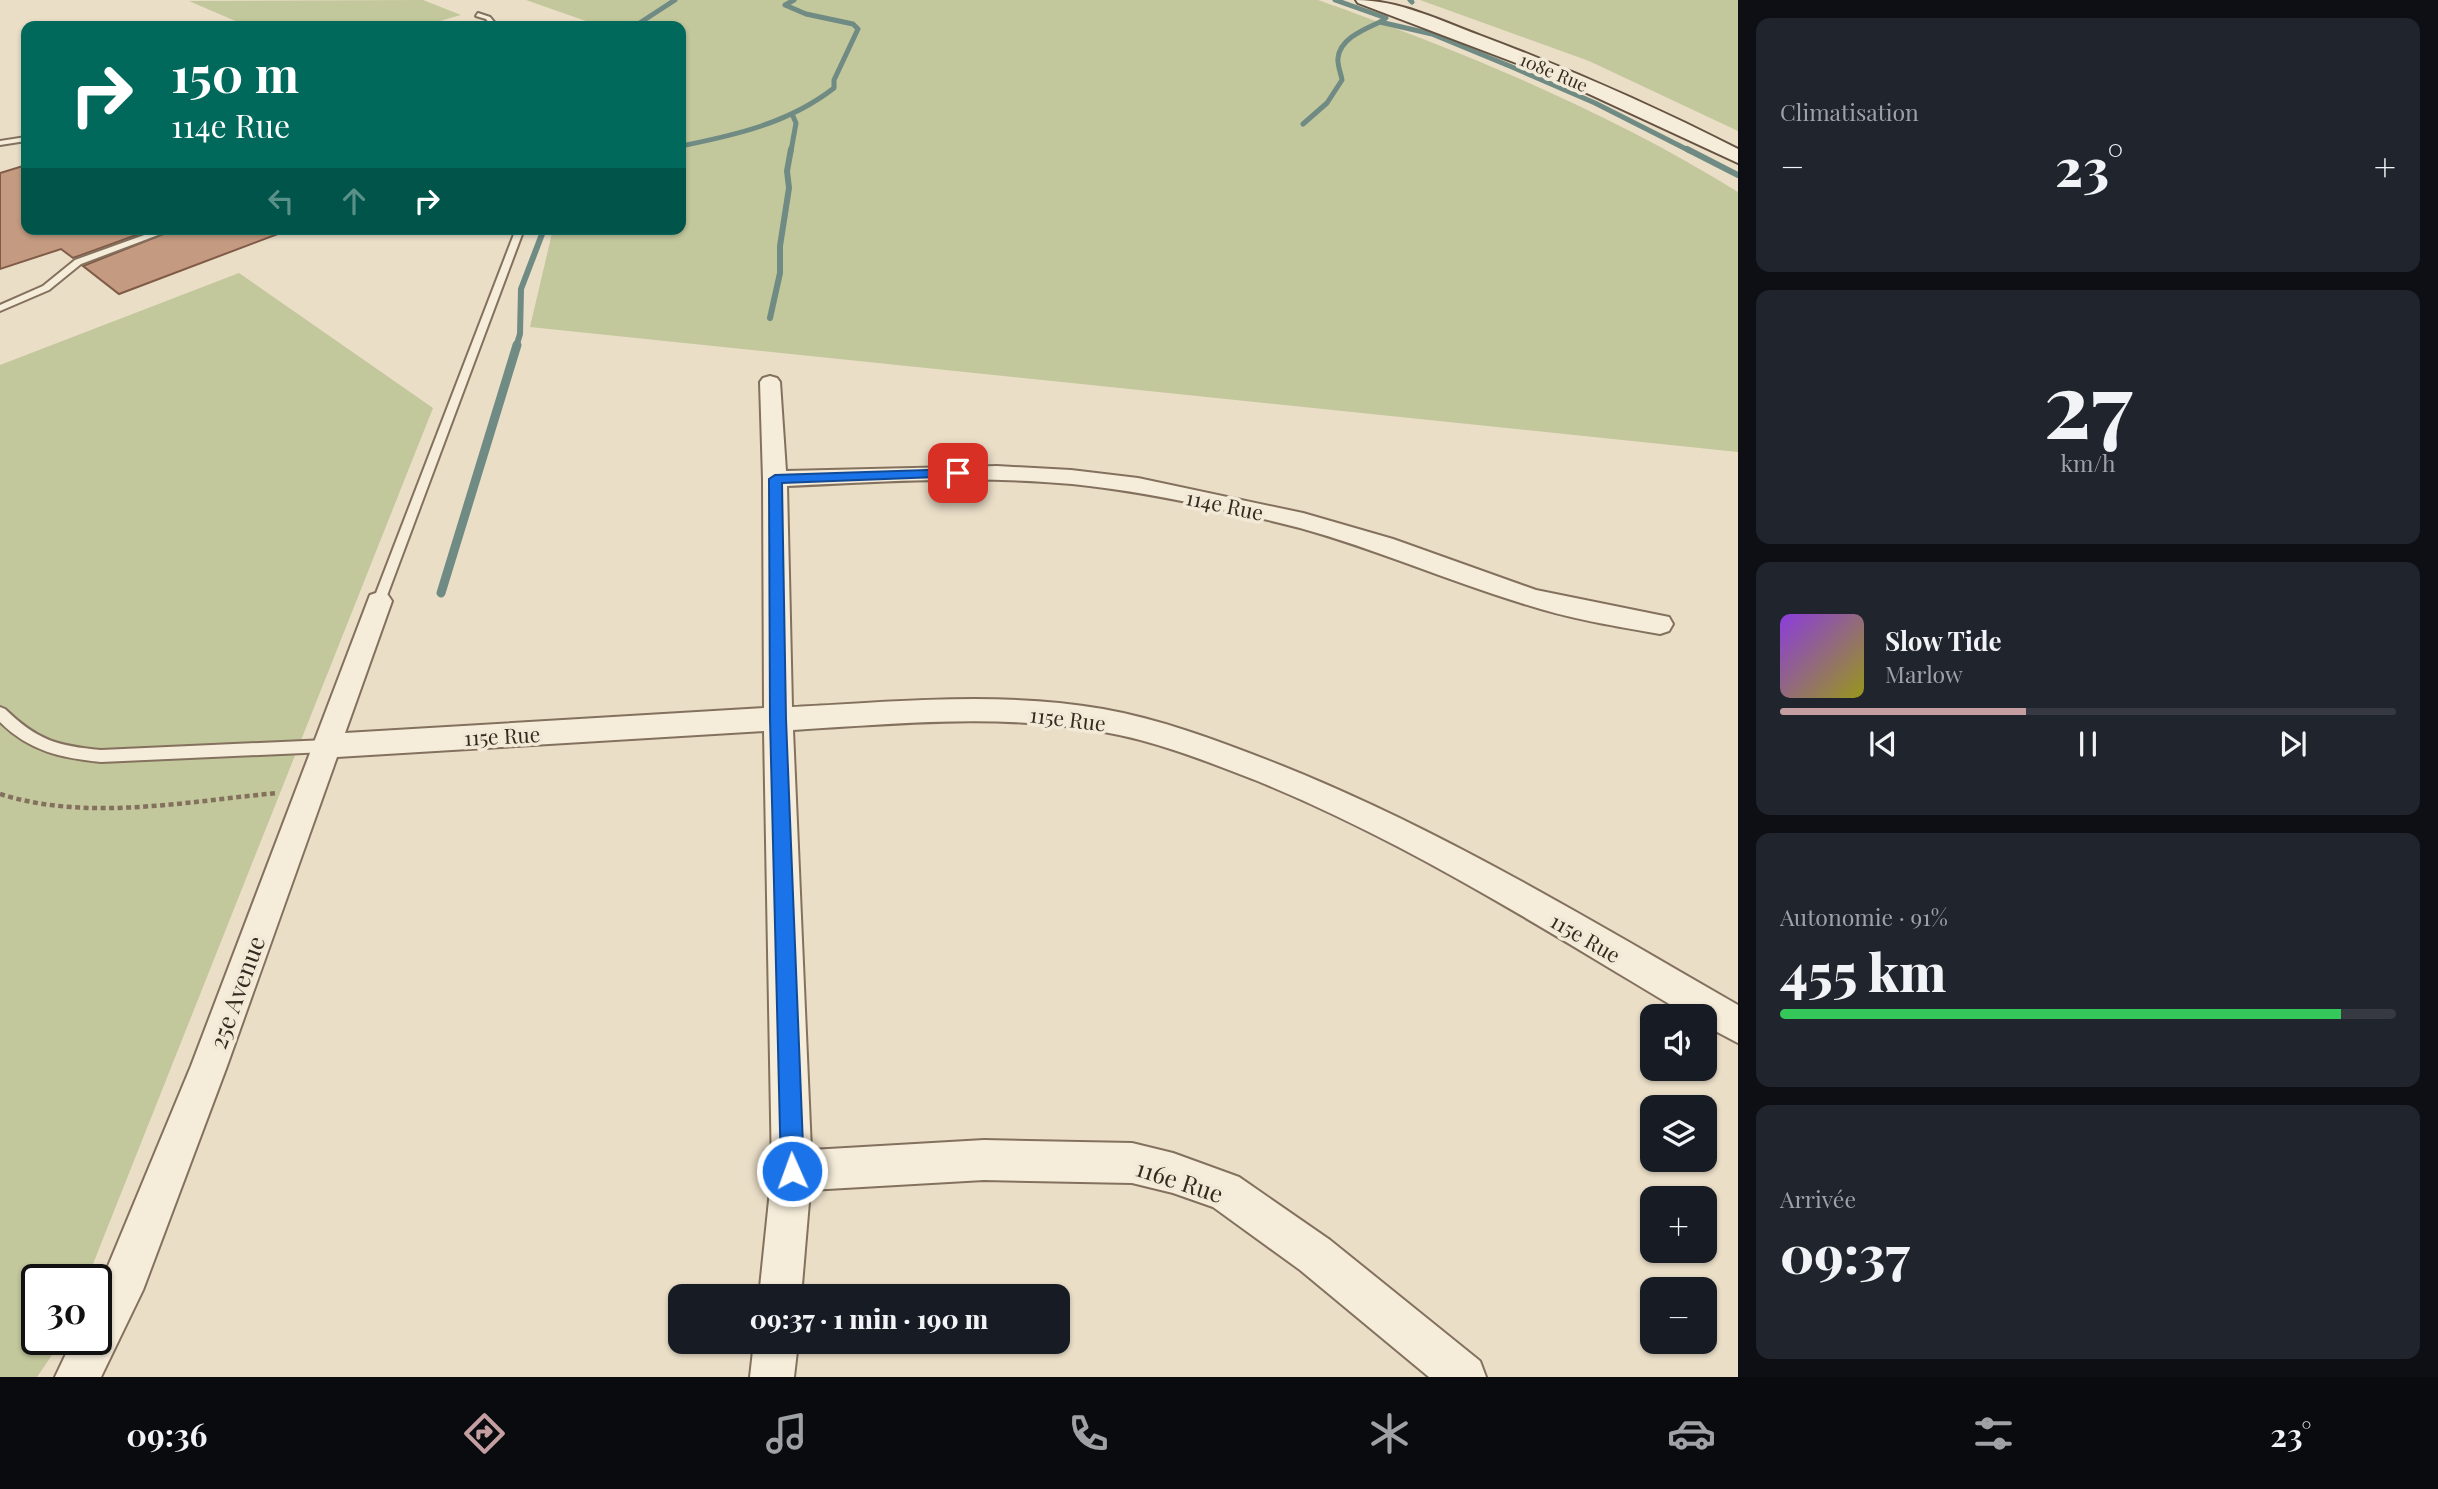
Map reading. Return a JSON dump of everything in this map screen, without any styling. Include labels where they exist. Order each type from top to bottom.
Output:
[{"type":"main road","name":"108e Rue","points":[[1364,0],[1485,43],[1547,69],[1642,110],[1738,158]]},
{"type":"street","points":[[770,382],[775,479],[778,719],[792,1171],[781,1284]]},
{"type":"street","name":"114e Rue","points":[[775,479],[982,473],[1070,477],[1144,487],[1338,530],[1530,597],[1589,612],[1660,624]]},
{"type":"street","name":"25e Avenue","points":[[76,1377],[122,1290],[209,1066],[379,601]]},
{"type":"street","name":"115e Rue","points":[[326,746],[778,719],[992,710],[1080,717],[1144,729],[1222,753],[1336,800],[1462,865],[1738,1025]]},
{"type":"street","name":"116e Rue","points":[[792,1171],[984,1160],[1132,1163],[1173,1173],[1225,1191],[1315,1255],[1464,1377]]},
{"type":"street","points":[[772,1377],[775,1354]]},
{"type":"lane","points":[[478,15],[490,21]]},
{"type":"lane","points":[[0,143],[21,140]]},
{"type":"lane","points":[[0,308],[46,288],[78,262],[153,235]]},
{"type":"lane","points":[[379,601],[518,235]]},
{"type":"lane","points":[[0,713],[20,734],[40,746],[70,753],[101,756],[326,746]]},
{"type":"path","points":[[0,794],[41,805],[90,806],[310,790]]},
{"type":"green space","points":[[423,0],[461,15],[440,21],[235,21],[189,1]]},
{"type":"green space","points":[[526,0],[1318,0],[1426,40],[1586,109],[1638,135],[1738,192],[1738,452],[530,327],[552,235],[686,235],[686,21],[586,21]]},
{"type":"green space","points":[[1420,0],[1738,0],[1738,131],[1589,61]]},
{"type":"green space","points":[[239,273],[433,408],[93,1264],[21,1264],[21,1355],[52,1355],[37,1377],[0,1377],[0,365]]},
{"type":"building","points":[[21,167],[21,235],[136,235],[73,258],[61,249],[0,269],[0,173]]},
{"type":"building","points":[[161,235],[275,235],[119,294],[83,266]]},
{"type":"waterway","points":[[643,21],[675,0]]},
{"type":"waterway","points":[[686,145],[742,132],[780,119],[834,88],[834,80],[858,29],[853,24],[806,14],[785,5],[794,0]]},
{"type":"waterway","points":[[1335,0],[1386,18]]},
{"type":"waterway","points":[[1380,22],[1384,20]]},
{"type":"waterway","points":[[1303,124],[1327,103],[1342,80],[1338,61],[1344,44],[1356,34],[1380,22]]},
{"type":"waterway","points":[[1380,22],[1432,34],[1512,67],[1595,103],[1690,151]]},
{"type":"waterway","points":[[791,151],[796,123],[792,114]]},
{"type":"waterway","points":[[770,318],[780,273],[780,246],[789,188],[787,171],[791,149]]},
{"type":"waterway","points":[[1687,149],[1738,175]]},
{"type":"waterway","points":[[516,347],[520,334],[521,289],[542,235]]},
{"type":"waterway","points":[[441,593],[517,345]]},
{"type":"route","points":[[792,1171],[778,719],[775,479],[958,473]]}]
